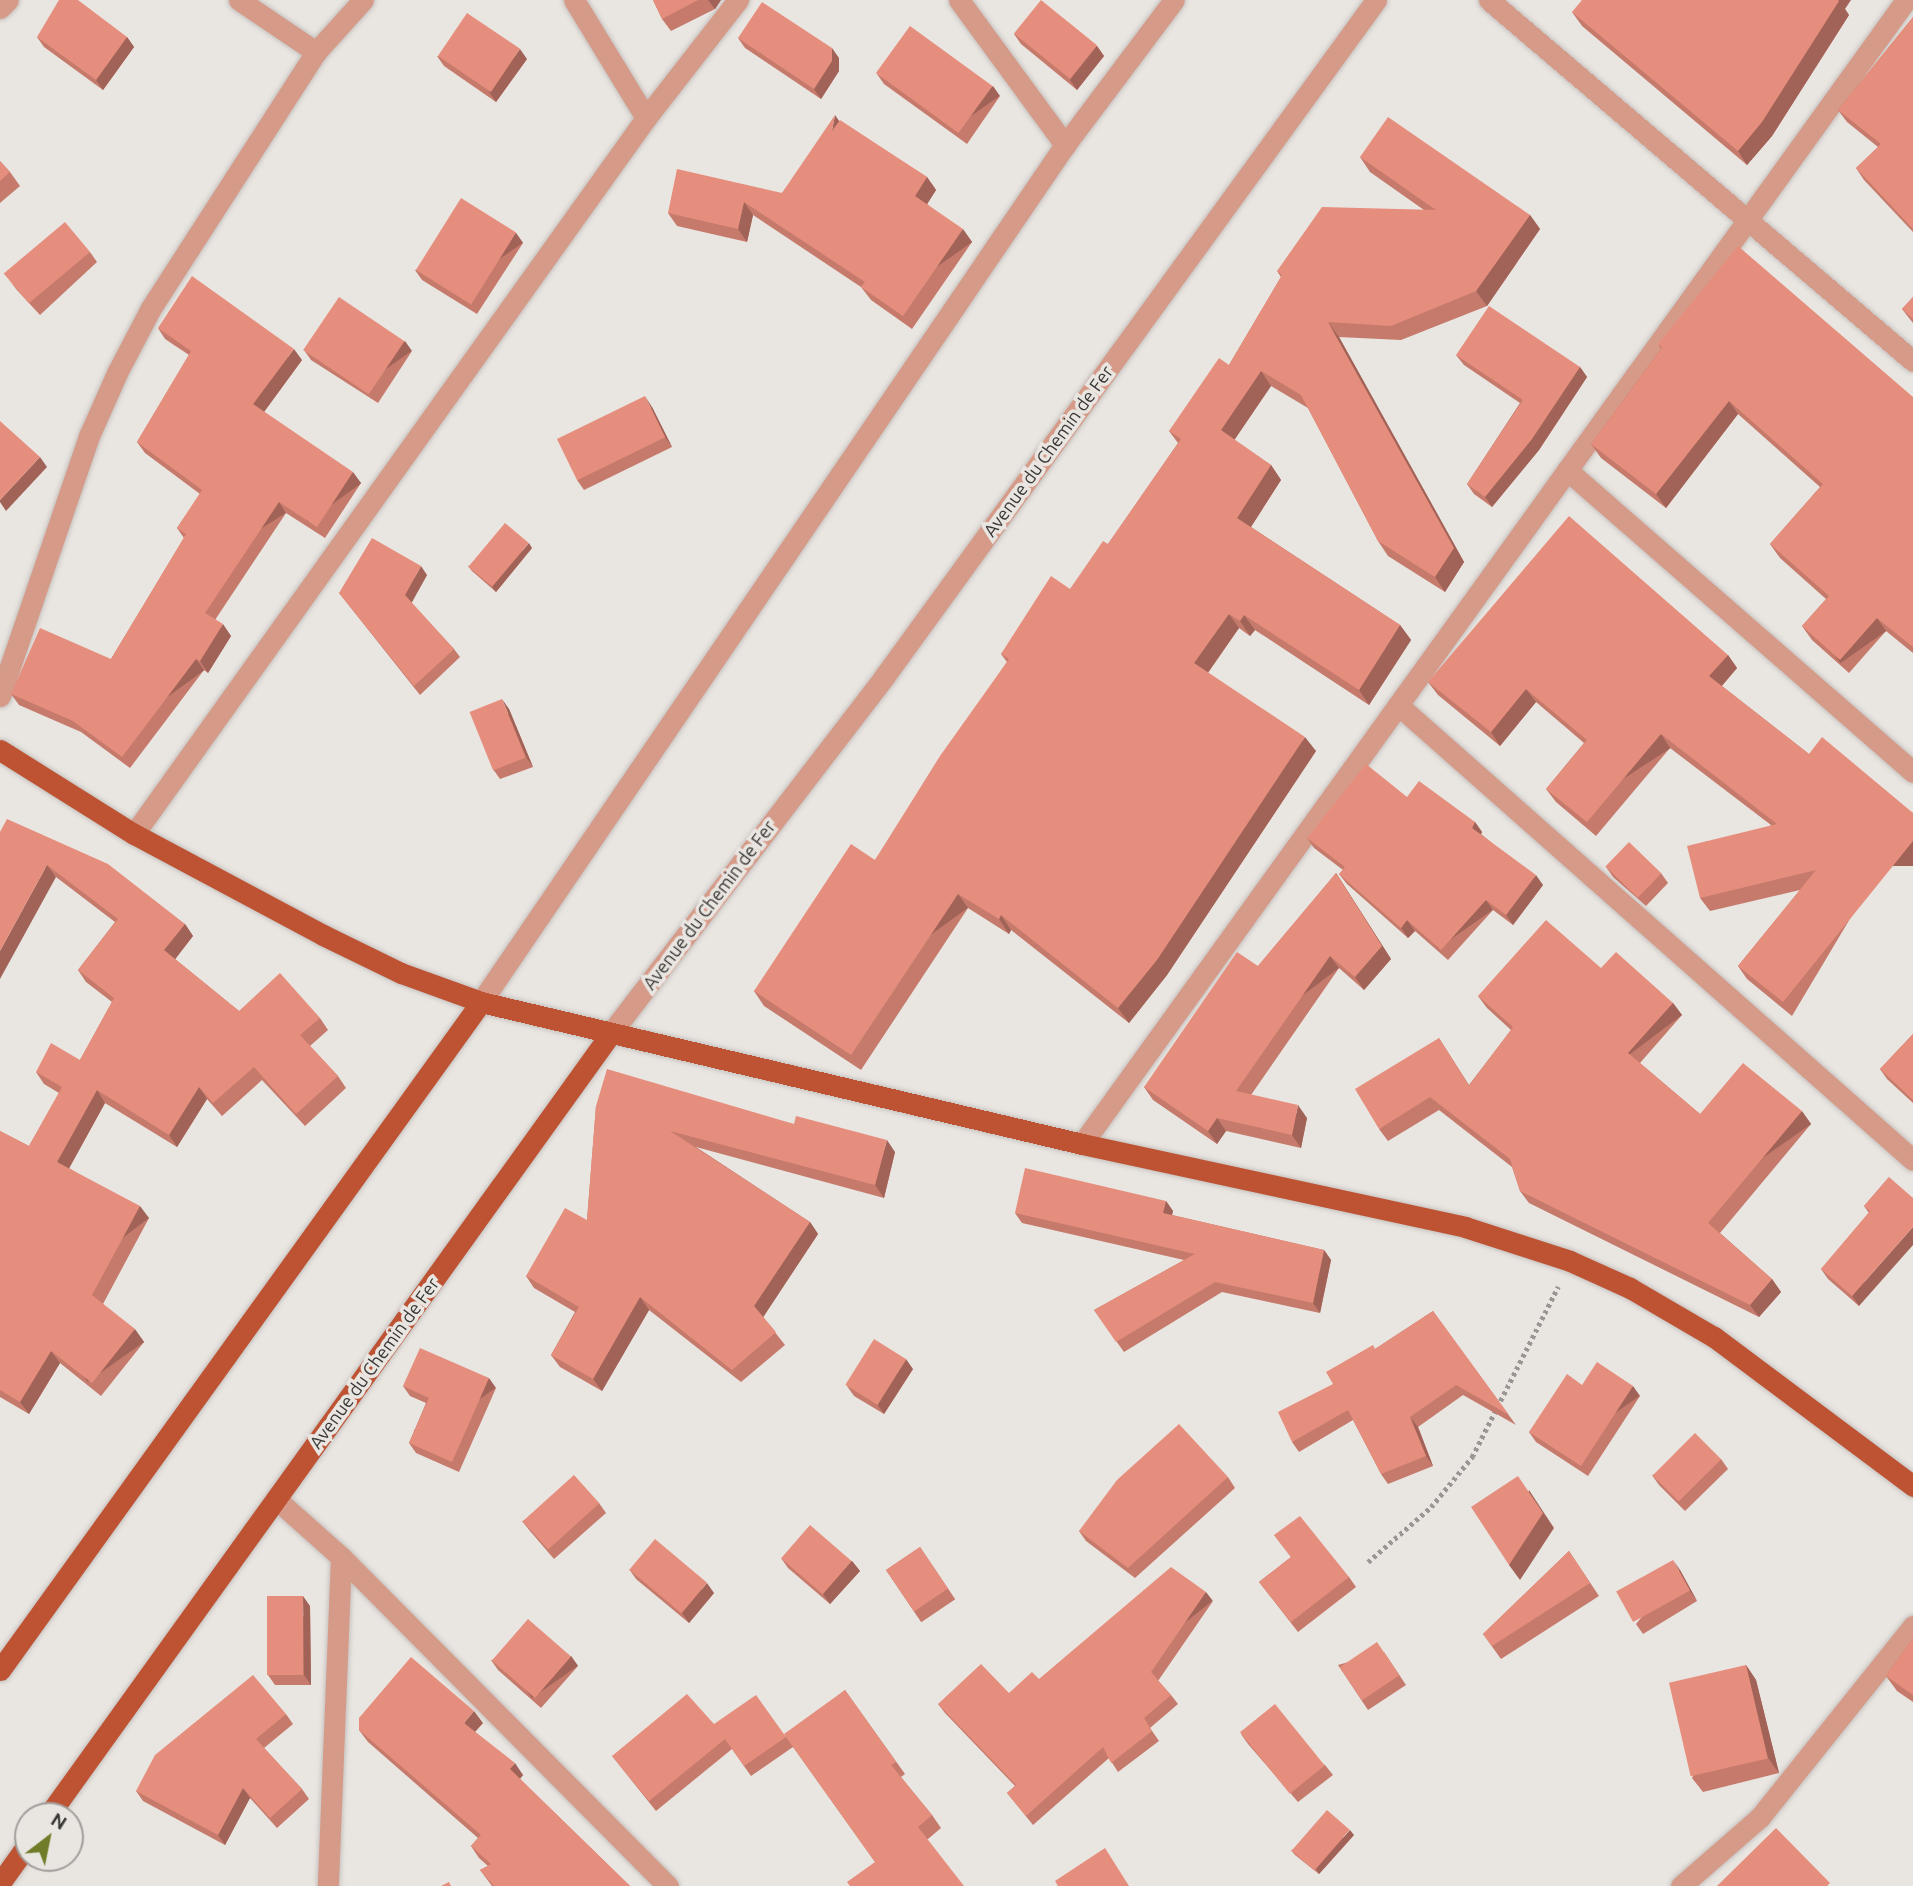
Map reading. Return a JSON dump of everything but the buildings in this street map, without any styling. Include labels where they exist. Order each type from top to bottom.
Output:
[{"type":"main road","points":[[0,750],[134,834],[367,957],[481,1002],[1082,1144],[1465,1227],[1570,1261],[1630,1288],[1714,1337],[1913,1486]]},
{"type":"main road","points":[[0,1670],[481,1002]]},
{"type":"main road","name":"Avenue du Chemin de Fer","points":[[58,1802],[611,1032]]},
{"type":"main road","points":[[0,1883],[14,1864]]},
{"type":"street","points":[[0,8],[8,0]]},
{"type":"street","points":[[239,0],[316,52]]},
{"type":"street","points":[[0,696],[89,436],[118,371],[151,309],[316,52],[363,0]]},
{"type":"street","points":[[574,0],[646,118]]},
{"type":"street","points":[[134,834],[646,118],[738,0]]},
{"type":"street","points":[[959,0],[1065,145]]},
{"type":"street","points":[[481,1002],[1065,145],[1174,0]]},
{"type":"street","name":"Avenue du Chemin de Fer","points":[[611,1032],[884,677],[1376,0]]},
{"type":"street","points":[[1489,0],[1749,218],[1913,361]]},
{"type":"street","points":[[1082,1144],[1906,0]]},
{"type":"street","points":[[1567,470],[1913,772]]},
{"type":"street","points":[[1398,705],[1913,1160]]},
{"type":"street","points":[[276,1499],[341,1558],[668,1886]]},
{"type":"street","points":[[328,1886],[341,1558]]},
{"type":"street","points":[[1681,1886],[1760,1817],[1913,1626]]},
{"type":"path","points":[[1367,1562],[1431,1507],[1472,1457],[1570,1261]]}]
